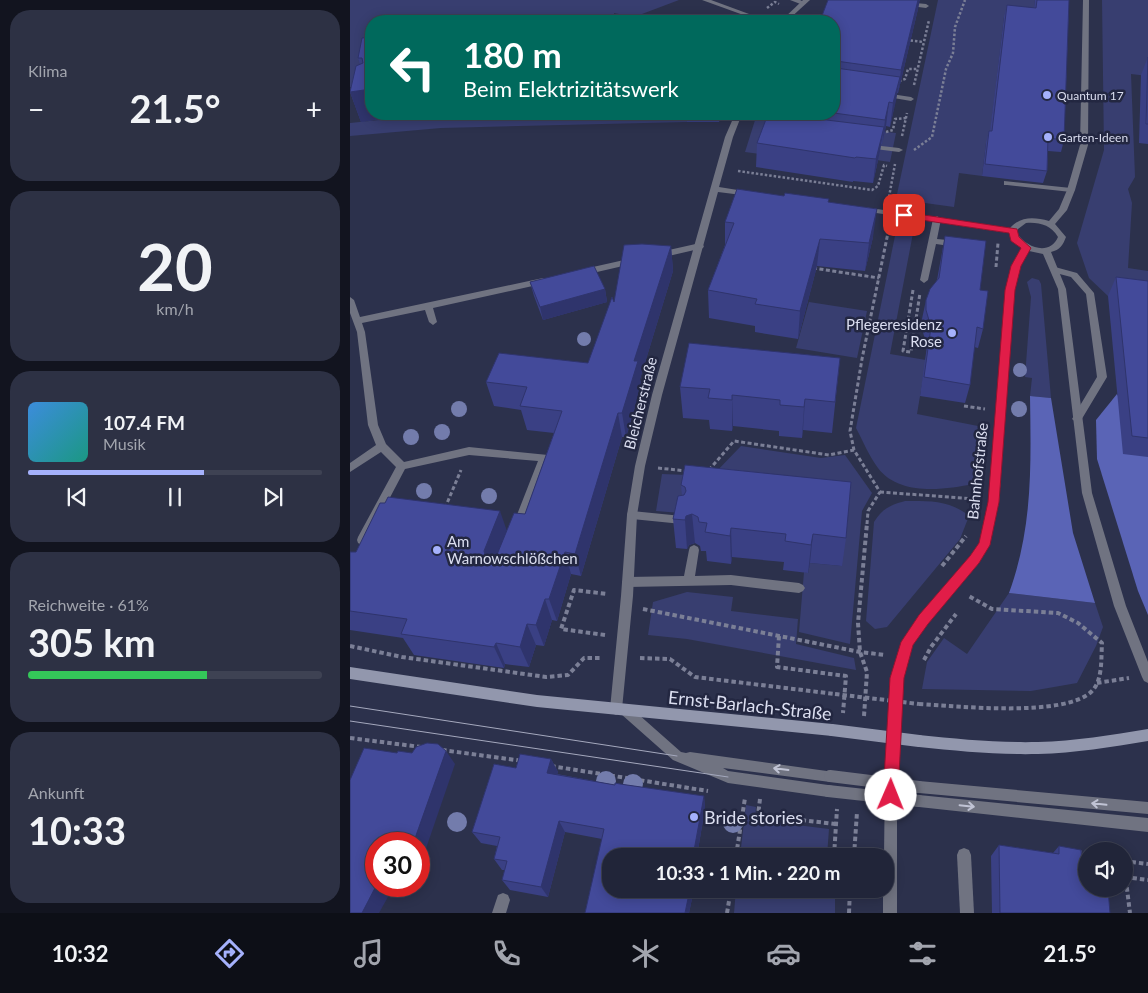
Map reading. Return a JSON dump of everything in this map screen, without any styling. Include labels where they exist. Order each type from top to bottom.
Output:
[{"type":"main road","name":"Ernst-Barlach-Straße","points":[[350,673],[537,701],[832,730],[986,748],[1038,748],[1086,745],[1148,735]]},
{"type":"street","points":[[705,0],[748,15]]},
{"type":"street","points":[[793,0],[805,2]]},
{"type":"street","points":[[1050,224],[1063,210],[1084,145],[1086,0]]},
{"type":"street","points":[[791,15],[805,2]]},
{"type":"street","points":[[894,2],[926,6]]},
{"type":"street","points":[[877,94],[911,99]]},
{"type":"street","name":"Bleicherstraße","points":[[621,709],[622,638],[632,515],[640,466],[657,395],[736,120]]},
{"type":"street","points":[[860,145],[899,150]]},
{"type":"street","points":[[1007,183],[1071,190]]},
{"type":"street","points":[[716,189],[760,195]]},
{"type":"street","points":[[856,208],[1013,231]]},
{"type":"street","points":[[923,283],[937,220]]},
{"type":"street","points":[[1024,221],[1040,221],[1050,224],[1060,232],[1062,237],[1057,247],[1046,250],[1026,248],[1015,239],[1013,231],[1018,224],[1024,221]]},
{"type":"street","points":[[933,241],[965,245]]},
{"type":"street","points":[[652,257],[700,246]]},
{"type":"street","name":"Bahnhofstraße","points":[[890,913],[891,776],[897,678],[908,642],[923,620],[975,560],[984,545],[994,502],[1010,290],[1016,266],[1026,248]]},
{"type":"street","points":[[1046,250],[1062,289],[1087,493],[1120,606],[1147,676]]},
{"type":"street","points":[[574,274],[642,259]]},
{"type":"street","points":[[1055,270],[1074,275],[1090,293],[1102,377],[1077,419]]},
{"type":"street","points":[[358,321],[554,278]]},
{"type":"street","points":[[350,300],[358,321],[373,425],[382,446],[402,466]]},
{"type":"street","points":[[428,306],[433,322]]},
{"type":"street","points":[[350,468],[382,446]]},
{"type":"street","points":[[362,540],[402,466],[469,451],[544,458],[514,538]]},
{"type":"street","points":[[632,515],[682,520]]},
{"type":"street","points":[[688,582],[694,550]]},
{"type":"street","points":[[628,582],[731,580],[800,588]]},
{"type":"street","points":[[621,709],[677,756],[728,777],[919,801],[1145,824]]},
{"type":"street","points":[[677,756],[919,787],[1148,808]]},
{"type":"street","points":[[964,855],[967,913]]},
{"type":"path","points":[[910,153],[932,137],[946,69],[953,53],[955,27],[965,0]]},
{"type":"path","points":[[903,39],[923,42]]},
{"type":"path","points":[[897,82],[905,79],[908,69],[917,69]]},
{"type":"path","points":[[886,132],[893,130],[895,119],[906,118]]},
{"type":"path","points":[[738,171],[872,190],[878,186],[884,165],[895,167]]},
{"type":"path","points":[[880,492],[854,450],[850,431],[862,359],[892,213]]},
{"type":"path","points":[[805,266],[879,278]]},
{"type":"path","points":[[915,278],[923,283],[916,317],[911,352],[903,350],[915,278]]},
{"type":"path","points":[[916,317],[922,319]]},
{"type":"path","points":[[964,406],[986,410]]},
{"type":"path","points":[[707,473],[734,441],[829,456],[854,450]]},
{"type":"path","points":[[442,516],[469,451]]},
{"type":"path","points":[[640,466],[688,471]]},
{"type":"path","points":[[880,492],[994,502]]},
{"type":"path","points":[[867,672],[860,652],[858,623],[868,511],[880,492]]},
{"type":"path","points":[[622,638],[561,629],[574,590],[779,636],[888,656]]},
{"type":"path","points":[[670,659],[695,677],[920,704],[1031,708],[1079,700],[1091,693],[1097,683],[1102,643],[1078,623],[1052,611],[992,609],[967,594]]},
{"type":"path","points":[[558,618],[564,619]]},
{"type":"path","points":[[779,636],[777,667],[846,676]]},
{"type":"path","points":[[350,646],[402,657],[546,677],[568,675],[584,658]]},
{"type":"path","points":[[1097,683],[1147,676]]},
{"type":"path","points":[[350,738],[426,748]]},
{"type":"path","points":[[435,749],[530,762]]},
{"type":"path","points":[[550,766],[716,792]]},
{"type":"path","points":[[735,795],[769,799]]},
{"type":"path","points":[[737,848],[745,797]]},
{"type":"path","points":[[760,798],[758,815],[836,824]]},
{"type":"path","points":[[835,841],[835,848]]},
{"type":"path","points":[[1076,861],[1075,852],[1078,852]]},
{"type":"path","points":[[1133,863],[1148,864]]},
{"type":"path","points":[[1133,881],[1148,880]]},
{"type":"path","points":[[1128,897],[1130,913]]},
{"type":"path","points":[[727,913],[730,898]]},
{"type":"path","points":[[849,913],[850,898]]},
{"type":"shaded area","points":[[350,0],[679,0],[639,15],[614,13],[614,15],[365,15],[365,78],[359,87],[350,87]]},
{"type":"shaded area","points":[[938,0],[1035,0],[1033,20],[1004,17],[989,143],[986,143],[982,176],[959,173],[954,207],[896,199]]},
{"type":"shaded area","points":[[1102,0],[1148,0],[1148,76],[1131,74],[1135,177],[1128,189],[1132,203],[1128,268],[1148,271],[1148,300],[1108,296],[1089,278],[1077,243],[1104,150]]},
{"type":"shaded area","points":[[379,120],[687,120],[687,122],[441,128],[350,136],[350,123]]},
{"type":"shaded area","points":[[755,120],[782,120],[896,133],[890,162],[842,155],[760,154],[745,152]]},
{"type":"shaded area","points":[[897,226],[914,228],[890,354],[926,360],[917,414],[978,426],[973,484],[949,488],[922,489],[898,483],[887,477],[878,468],[856,428]]},
{"type":"shaded area","points":[[1032,278],[1039,280],[1041,284],[1051,398],[1030,396],[1032,378],[1025,377],[1031,297],[1027,282]]},
{"type":"shaded area","points":[[809,302],[867,311],[857,358],[796,348]]},
{"type":"shaded area","points":[[1117,394],[1148,457],[1148,615],[1138,591],[1097,459],[1096,420]]},
{"type":"shaded area","points":[[1030,396],[1051,398],[1073,533],[1095,603],[1009,593],[1023,544],[1029,496],[1031,447]]},
{"type":"shaded area","points":[[741,446],[821,458],[845,455],[872,493],[862,511],[850,644],[799,632],[804,572],[808,573],[810,563],[842,566],[681,513],[656,511],[662,474],[712,476]]},
{"type":"shaded area","points":[[905,501],[939,502],[954,507],[969,516],[960,539],[887,627],[875,629],[866,621],[874,522],[887,508]]},
{"type":"shaded area","points":[[687,592],[733,597],[731,611],[798,619],[796,644],[854,658],[856,670],[687,639],[648,635],[653,602]]},
{"type":"shaded area","points":[[1009,593],[1095,603],[1103,627],[1096,646],[1077,683],[1031,691],[922,689],[927,662],[944,638],[967,654]]},
{"type":"shaded area","points":[[746,805],[756,807],[755,820],[829,829],[828,848],[741,848]]},
{"type":"shaded area","points":[[735,898],[835,898],[835,913],[734,913]]},
{"type":"building","points":[[828,0],[918,0],[901,70],[840,62],[840,15],[822,15]]},
{"type":"building","points":[[1037,0],[1069,0],[1064,140],[1048,138],[1047,171],[985,164],[989,131],[992,131],[1007,5],[1036,8]]},
{"type":"building","points":[[362,38],[365,38],[365,90],[350,92],[356,66],[363,63],[362,58],[358,58]]},
{"type":"building","points":[[1148,57],[1148,124],[1146,124]]},
{"type":"building","points":[[840,69],[900,77],[893,103],[889,102],[885,120],[840,114]]},
{"type":"building","points":[[766,120],[827,120],[884,127],[876,159],[855,158],[757,143]]},
{"type":"building","points":[[737,189],[784,196],[785,193],[829,199],[828,202],[877,209],[869,243],[820,239],[800,311],[755,304],[757,299],[708,290],[734,223],[725,222]]},
{"type":"building","name":"Pflegeresidenz Rose","points":[[945,236],[986,241],[980,290],[988,291],[983,329],[977,327],[970,385],[924,377],[931,327],[926,310],[926,300],[930,289],[939,278]]},
{"type":"building","points":[[624,245],[671,246],[634,361],[638,361],[622,413],[618,413],[575,554],[565,552],[549,599],[545,599],[536,625],[527,624],[520,647],[496,643],[494,647],[401,634],[407,619],[350,611],[350,552],[356,552],[380,503],[385,503],[388,497],[500,511],[484,551],[485,555],[490,559],[496,557],[514,513],[525,514],[562,411],[520,406],[527,387],[486,382],[499,353],[588,363],[612,297],[614,302]]},
{"type":"building","points":[[594,266],[605,289],[540,307],[530,282]]},
{"type":"building","points":[[1116,277],[1148,281],[1148,438],[1132,436]]},
{"type":"building","points":[[689,343],[840,358],[835,402],[805,399],[804,407],[780,405],[780,400],[732,395],[732,400],[708,398],[710,389],[680,387]]},
{"type":"building","points":[[685,465],[851,482],[846,538],[813,534],[811,545],[785,541],[786,534],[731,528],[730,536],[705,532],[707,523],[699,522],[698,517],[692,514],[686,516],[685,520],[673,519],[678,496],[684,495],[686,491],[685,487],[681,485]]},
{"type":"building","points":[[427,743],[438,744],[446,751],[417,832],[365,832],[365,897],[370,897],[362,913],[350,913],[350,780],[364,748],[397,753],[398,751],[412,753],[416,747]]},
{"type":"building","points":[[520,754],[551,759],[547,773],[615,785],[615,783],[704,796],[694,848],[602,848],[602,898],[688,898],[685,913],[585,913],[604,829],[559,821],[541,887],[502,880],[507,861],[494,859],[500,837],[472,832],[494,764],[516,768]]},
{"type":"building","points":[[999,845],[1059,854],[1059,846],[1078,849],[1078,897],[1109,897],[1110,913],[1000,913]]},
{"type":"tram line","points":[[350,706],[677,756]]},
{"type":"tram line","points":[[350,721],[728,777]]},
{"type":"place","name":"Quantum 17","points":[[1047,95]]},
{"type":"place","name":"Garten-Ideen","points":[[1048,137]]},
{"type":"place","name":"Pflegeresidenz Rose","points":[[952,333]]},
{"type":"place","name":"Am Warnowschlößchen","points":[[437,550]]},
{"type":"place","name":"Bride stories","points":[[694,817]]},
{"type":"route","points":[[891,795],[897,678],[901,660],[908,642],[923,620],[975,560],[984,545],[994,502],[1010,290],[1016,266],[1026,248],[1015,239],[1013,231],[904,215]]}]
